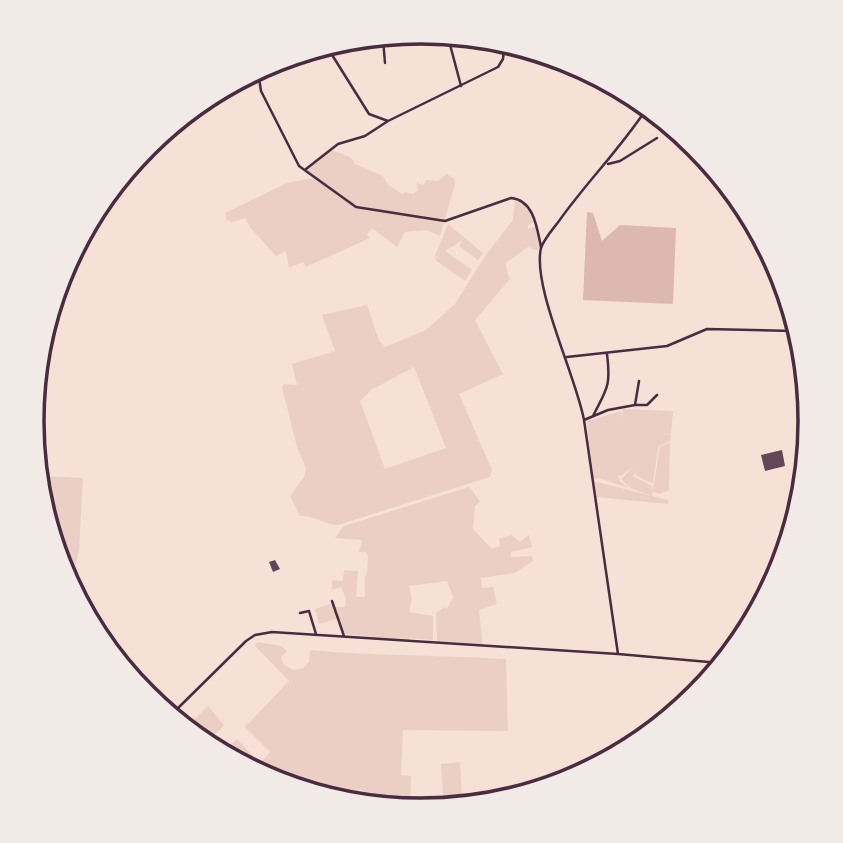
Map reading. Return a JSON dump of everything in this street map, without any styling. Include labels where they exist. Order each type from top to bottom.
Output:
[{"type":"street","points":[[450,45],[461,86]]},
{"type":"street","points":[[384,46],[385,63]]},
{"type":"street","points":[[306,169],[338,144],[365,136],[388,121],[498,67],[504,53]]},
{"type":"street","points":[[332,55],[369,114],[388,121]]},
{"type":"street","points":[[259,81],[261,91],[299,166],[355,206],[445,221],[511,198],[520,199],[528,208],[536,222],[544,286],[584,420],[618,653]]},
{"type":"street","points":[[541,247],[574,200],[606,164],[642,115]]},
{"type":"street","points":[[606,164],[620,161],[657,138]]},
{"type":"street","points":[[566,357],[667,346],[707,329],[788,331]]},
{"type":"street","points":[[593,416],[604,399],[609,384],[607,353]]},
{"type":"street","points":[[635,405],[639,382]]},
{"type":"street","points":[[584,420],[621,406],[647,405],[657,394]]},
{"type":"street","points":[[332,601],[344,636]]},
{"type":"street","points":[[300,613],[309,611],[316,634]]},
{"type":"street","points":[[177,710],[246,641],[255,635],[272,632],[466,646],[618,653],[713,662]]},
{"type":"shaded area","points":[[332,150],[383,176],[387,184],[402,194],[413,194],[418,190],[417,183],[423,185],[427,180],[438,181],[446,174],[454,178],[455,184],[440,236],[426,230],[405,232],[397,247],[372,228],[367,235],[370,238],[306,267],[303,262],[289,268],[286,251],[276,256],[245,218],[231,222],[227,220],[225,213],[287,183],[313,178],[306,169]]},
{"type":"shaded area","points":[[515,199],[525,203],[536,222],[528,225],[528,229],[537,226],[541,247],[538,251],[528,247],[506,263],[510,279],[475,320],[503,374],[459,394],[492,470],[490,477],[338,525],[300,516],[290,496],[304,477],[306,468],[297,447],[282,387],[284,384],[297,385],[292,364],[335,351],[322,315],[367,305],[379,340],[385,347],[426,330],[455,304],[485,256],[513,220]],"holes":[[[414,367],[446,448],[385,469],[360,401],[371,390]]]},
{"type":"shaded area","points":[[587,212],[593,213],[602,241],[620,225],[676,228],[673,304],[583,300]]},
{"type":"shaded area","points":[[448,224],[483,253],[478,260],[459,246],[463,240],[445,251],[472,270],[465,281],[435,260],[439,255],[434,258]]},
{"type":"shaded area","points":[[623,409],[673,411],[671,434],[663,434],[671,435],[670,441],[658,447],[653,484],[635,475],[639,469],[633,476],[652,486],[653,490],[660,447],[670,442],[669,490],[660,494],[652,492],[652,496],[630,488],[631,483],[629,487],[621,479],[633,467],[621,476],[618,475],[620,481],[628,488],[599,478],[593,479],[587,421],[622,411],[620,423]]},
{"type":"shaded area","points":[[48,476],[83,478],[76,565],[73,566],[64,543]]},
{"type":"shaded area","points":[[593,481],[668,500],[668,504],[596,497]]},
{"type":"shaded area","points":[[469,487],[480,501],[475,506],[473,529],[492,549],[500,546],[499,539],[511,535],[520,542],[529,535],[532,547],[511,552],[511,557],[532,556],[533,561],[515,573],[481,578],[482,588],[493,587],[497,604],[479,610],[483,647],[437,643],[436,613],[445,607],[447,609],[453,597],[447,581],[409,586],[412,598],[409,612],[433,616],[433,640],[410,638],[409,641],[345,634],[339,618],[319,624],[315,609],[333,603],[334,607],[345,607],[346,598],[341,587],[332,590],[332,580],[343,581],[344,570],[358,571],[356,597],[365,597],[368,557],[366,552],[359,552],[362,540],[335,538],[344,526]]},
{"type":"shaded area","points":[[258,642],[281,646],[287,651],[281,657],[284,665],[294,670],[303,668],[309,662],[310,650],[506,659],[508,731],[403,730],[401,775],[411,776],[410,799],[369,796],[360,789],[357,793],[348,792],[300,779],[260,763],[270,752],[245,727],[289,681],[255,644]]},
{"type":"shaded area","points":[[208,706],[224,725],[213,737],[193,721]]},
{"type":"shaded area","points":[[237,739],[256,759],[254,760],[228,746]]},
{"type":"shaded area","points":[[460,762],[462,797],[443,798],[441,764]]},
{"type":"building","points":[[782,450],[785,466],[765,471],[761,455]]},
{"type":"building","points":[[275,560],[280,569],[273,572],[269,562]]}]
